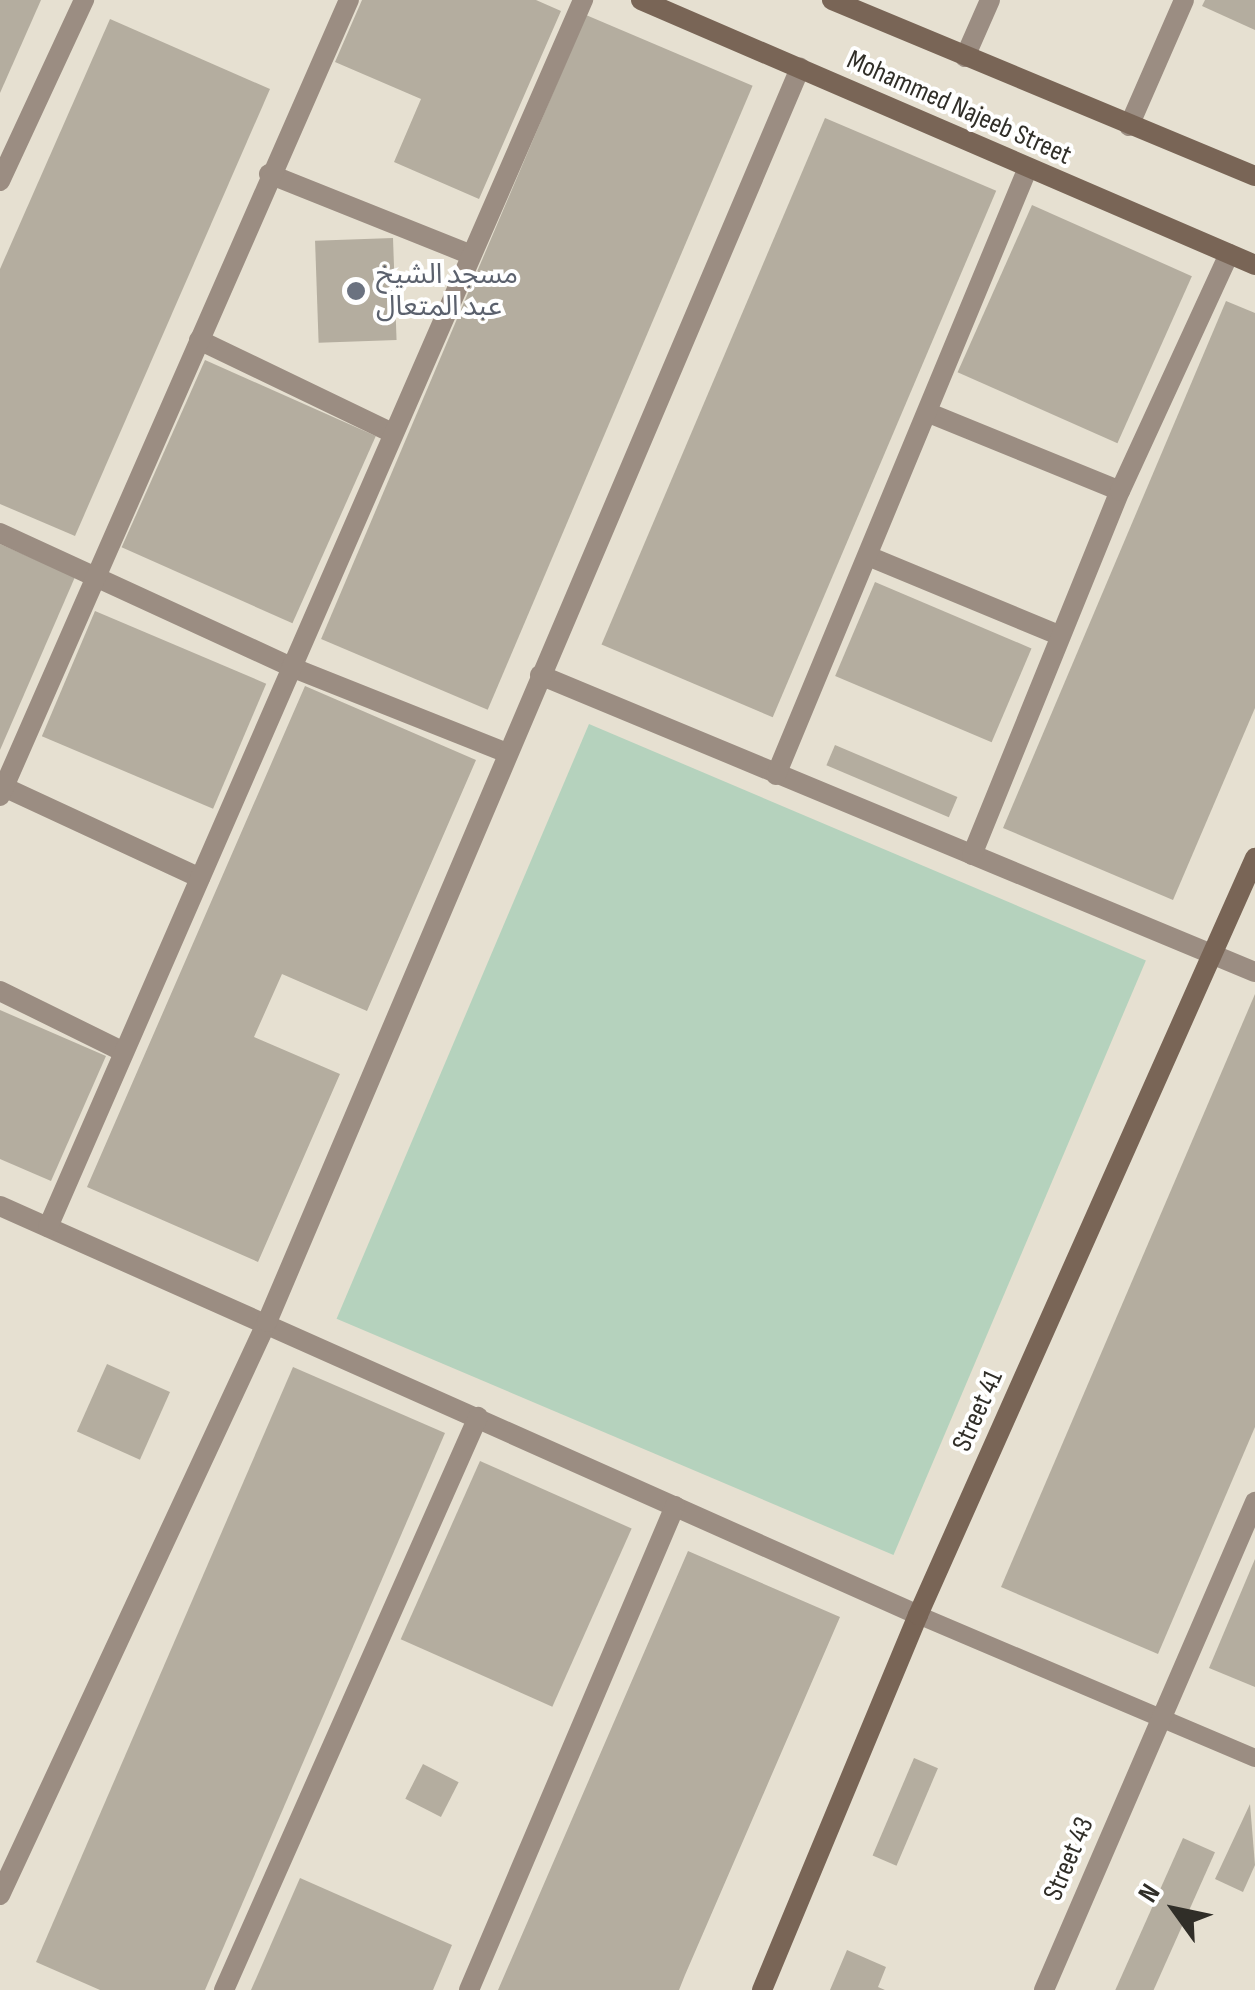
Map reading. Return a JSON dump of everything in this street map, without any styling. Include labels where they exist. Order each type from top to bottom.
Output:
[{"type":"main road","name":"Mohammed Najeeb Street","points":[[641,0],[1027,170],[1255,265]]},
{"type":"main road","name":"Mohammed Najeeb Street","points":[[832,0],[1255,176]]},
{"type":"main road","name":"Street 41","points":[[762,1990],[918,1615],[1255,858]]},
{"type":"street","points":[[0,181],[84,0]]},
{"type":"street","points":[[200,878],[2,792],[268,174],[349,0]]},
{"type":"street","points":[[48,1227],[583,0]]},
{"type":"street","points":[[965,57],[990,0]]},
{"type":"street","points":[[1129,126],[1184,0]]},
{"type":"street","points":[[2,1887],[267,1322],[800,68]]},
{"type":"street","points":[[776,775],[1027,170]]},
{"type":"street","points":[[268,174],[469,254]]},
{"type":"street","points":[[972,855],[1120,491],[1230,254]]},
{"type":"street","points":[[199,340],[392,433]]},
{"type":"street","points":[[929,413],[1120,491]]},
{"type":"street","points":[[0,533],[291,667],[508,753]]},
{"type":"street","points":[[868,556],[1059,635]]},
{"type":"street","points":[[540,675],[1255,972]]},
{"type":"street","points":[[0,991],[124,1052]]},
{"type":"street","points":[[0,1206],[918,1615]]},
{"type":"street","points":[[224,1990],[478,1417]]},
{"type":"street","name":"Street 43","points":[[1044,1990],[1255,1502]]},
{"type":"street","points":[[469,1990],[674,1506]]},
{"type":"lane","points":[[918,1615],[1255,1758]]},
{"type":"green space","points":[[589,724],[1146,960],[893,1555],[337,1319]]},
{"type":"building","points":[[0,0],[41,0],[0,93]]},
{"type":"building","points":[[362,0],[536,0],[561,11],[479,199],[394,162],[421,99],[335,62]]},
{"type":"building","points":[[1205,0],[1255,0],[1255,30],[1202,6]]},
{"type":"building","points":[[586,15],[753,86],[488,710],[321,639]]},
{"type":"building","points":[[110,19],[270,89],[75,536],[0,504],[0,269]]},
{"type":"building","points":[[825,118],[996,191],[773,717],[602,645]]},
{"type":"building","points":[[1032,205],[1192,276],[1117,443],[958,372]]},
{"type":"building","name":"مسجد الشيخ عبد المتعال","points":[[393,238],[397,340],[319,343],[315,241]]},
{"type":"building","points":[[1226,301],[1255,313],[1255,708],[1173,900],[1003,828]]},
{"type":"building","points":[[205,360],[376,436],[292,623],[122,547]]},
{"type":"building","points":[[0,544],[75,577],[0,750]]},
{"type":"building","points":[[875,582],[1031,648],[992,742],[835,676]]},
{"type":"building","points":[[95,611],[266,684],[213,809],[42,736]]},
{"type":"building","points":[[305,686],[476,760],[367,1011],[282,974],[254,1037],[340,1074],[258,1262],[87,1187]]},
{"type":"building","points":[[835,745],[957,797],[949,817],[826,765]]},
{"type":"building","points":[[1255,994],[1255,1427],[1158,1654],[1001,1587]]},
{"type":"building","points":[[0,1010],[106,1056],[51,1181],[0,1159]]},
{"type":"building","points":[[107,1364],[170,1392],[140,1460],[77,1432]]},
{"type":"building","points":[[293,1367],[445,1433],[205,1990],[100,1990],[36,1962]]},
{"type":"building","points":[[480,1461],[632,1529],[552,1707],[401,1639]]},
{"type":"building","points":[[688,1551],[840,1617],[679,1990],[498,1990]]},
{"type":"building","points":[[1255,1559],[1255,1687],[1209,1668]]},
{"type":"building","points":[[914,1758],[938,1768],[897,1866],[873,1856]]},
{"type":"building","points":[[423,1764],[459,1782],[441,1817],[405,1799]]},
{"type":"building","points":[[1250,1804],[1255,1865],[1243,1892],[1215,1879]]},
{"type":"building","points":[[1183,1838],[1215,1852],[1154,1990],[1115,1990]]},
{"type":"building","points":[[300,1878],[452,1945],[433,1990],[251,1990]]},
{"type":"building","points":[[847,1950],[886,1967],[878,1987],[885,1990],[830,1990]]},
{"type":"place","name":"مسجد الشيخ عبد المتعال","points":[[356,291]]}]
